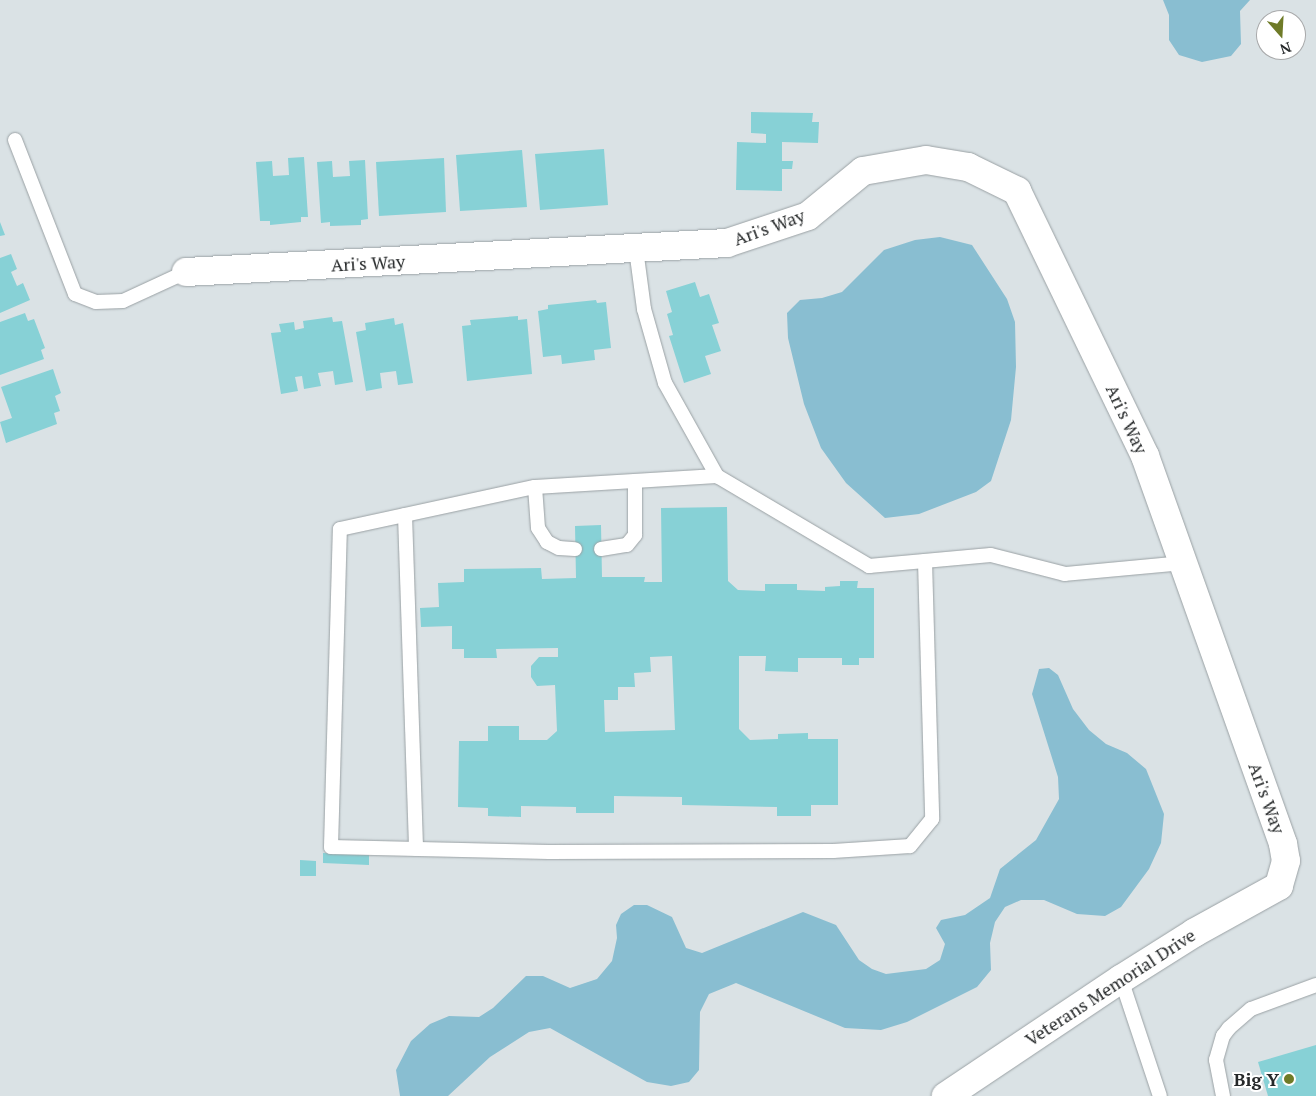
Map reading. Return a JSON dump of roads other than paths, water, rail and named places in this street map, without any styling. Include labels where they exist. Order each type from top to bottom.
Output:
[{"type":"street","name":"Ari's Way","points":[[186,272],[727,243],[808,216],[863,171],[926,160],[968,167],[1017,191],[1145,456],[1283,844],[1286,861],[1279,886]]},
{"type":"street","name":"Veterans Memorial Drive","points":[[946,1096],[1121,979],[1194,933],[1279,886]]},
{"type":"lane","name":"Ari's Way","points":[[14,140],[75,294],[96,302],[123,301],[186,272]]},
{"type":"lane","points":[[636,249],[644,309],[665,383],[717,476],[869,566],[991,555],[1065,574],[1184,564]]},
{"type":"lane","points":[[717,476],[535,486],[340,529],[331,847],[549,852],[794,851],[910,846],[932,819],[925,561]]},
{"type":"lane","points":[[601,549],[627,545],[635,535],[635,481]]},
{"type":"lane","points":[[535,486],[538,528],[547,542],[559,548],[576,549]]},
{"type":"lane","points":[[405,515],[416,849]]},
{"type":"lane","points":[[1121,979],[1160,1096]]},
{"type":"lane","points":[[1223,1096],[1216,1060],[1223,1036],[1229,1028],[1251,1009],[1316,985]]},
{"type":"place","name":"Big Y","points":[[1289,1079]]}]
